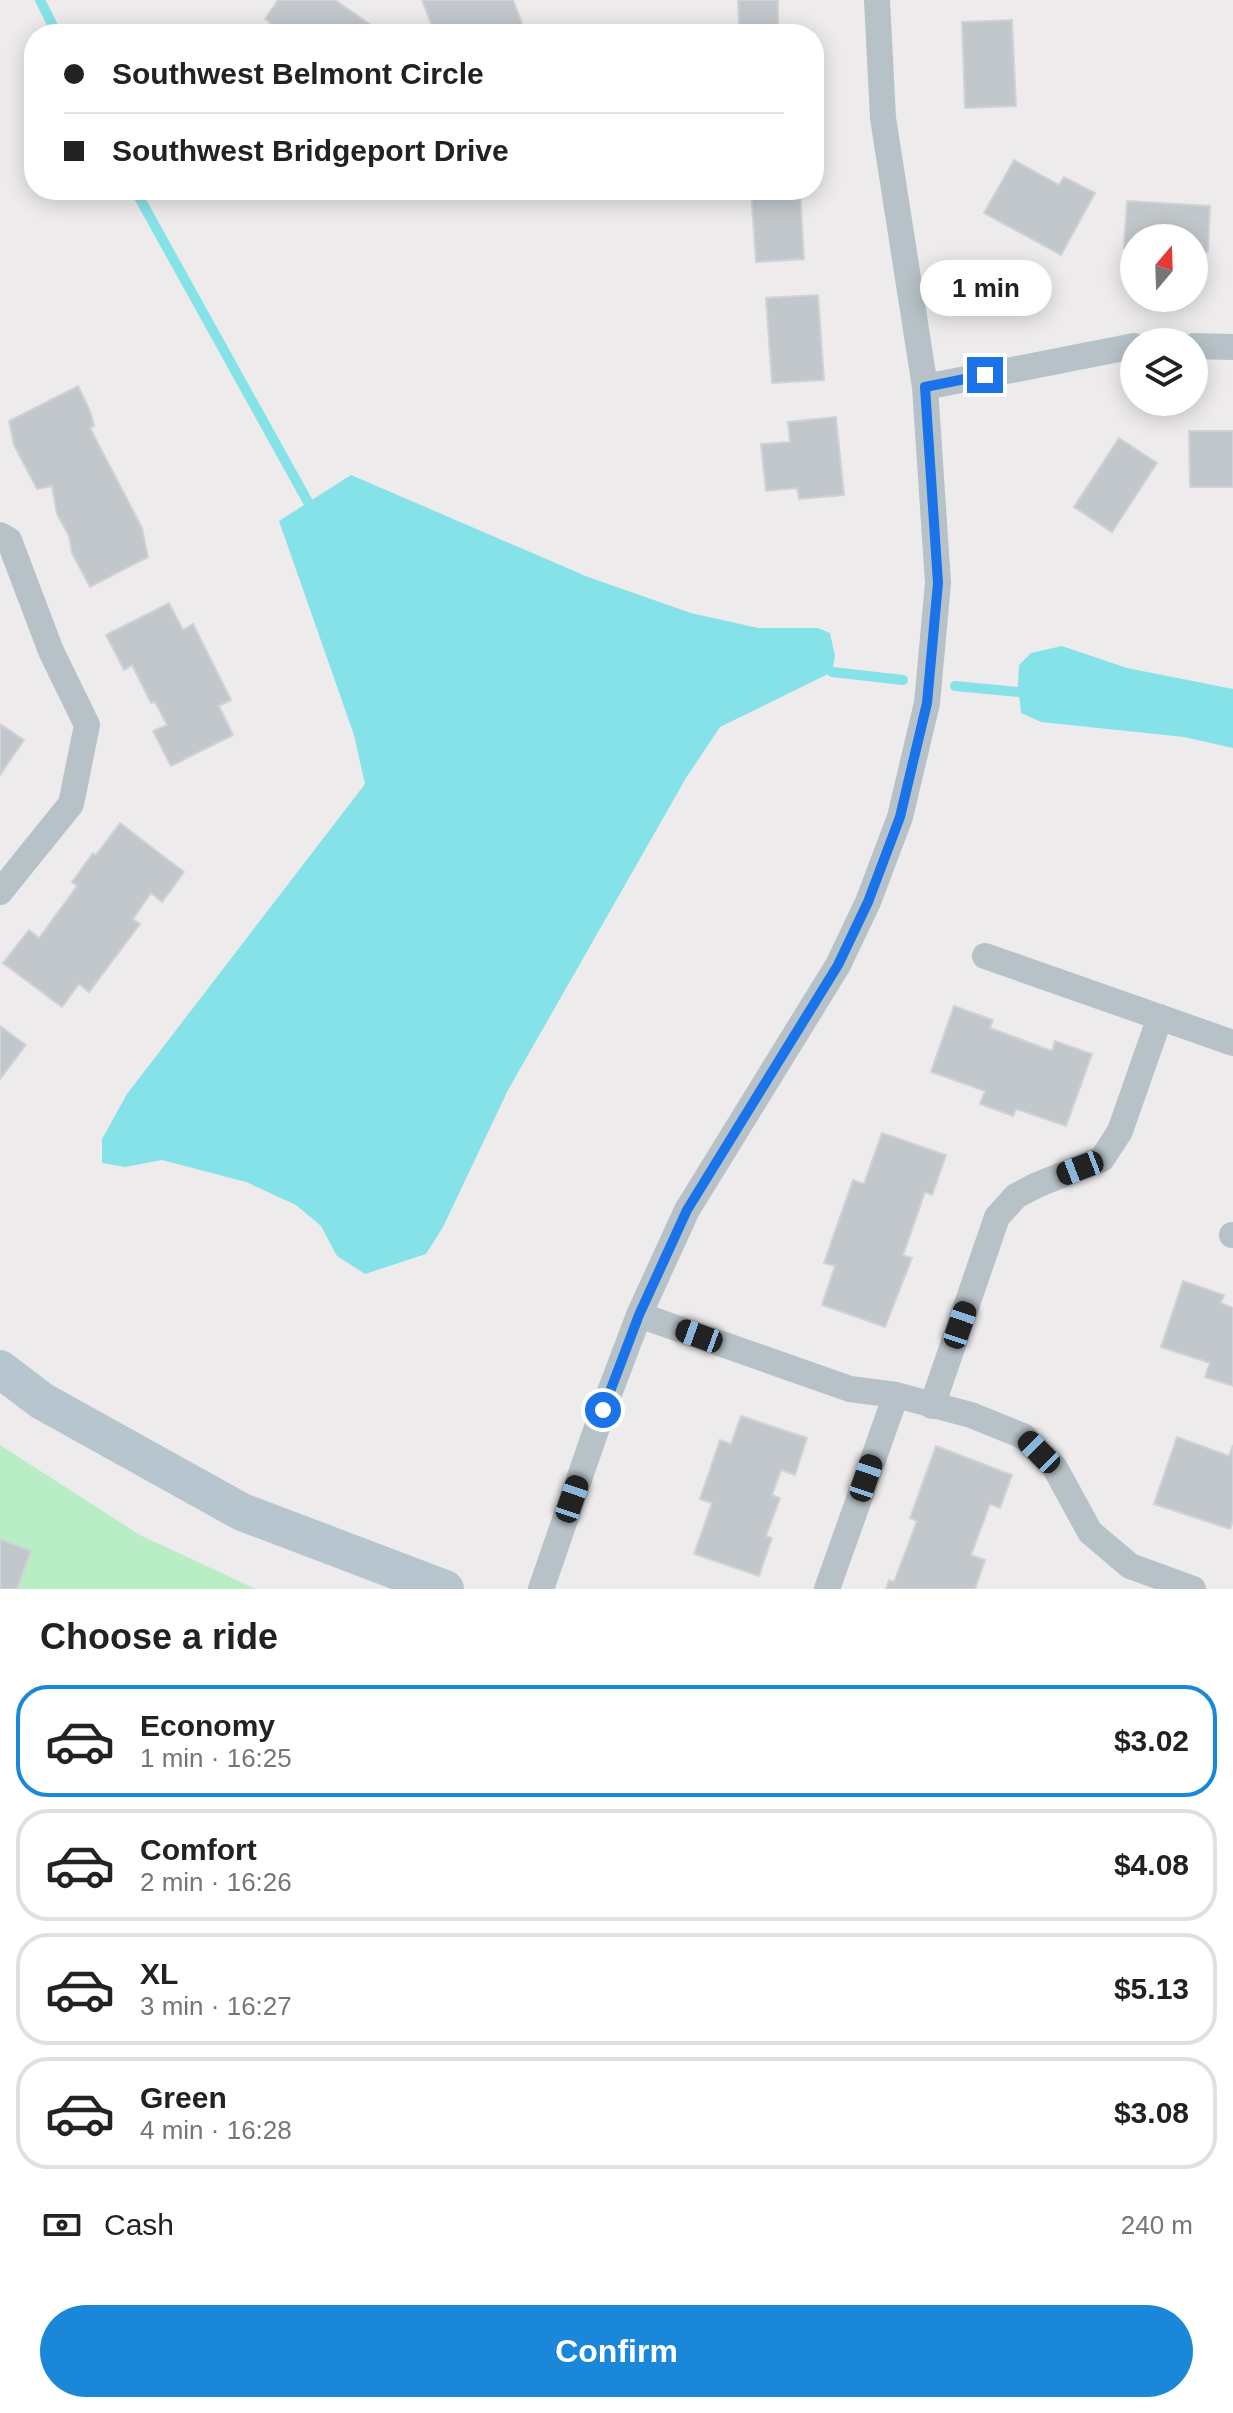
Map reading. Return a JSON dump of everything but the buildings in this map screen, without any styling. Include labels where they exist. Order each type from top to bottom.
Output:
[{"type":"street","points":[[541,1589],[639,1315],[687,1210],[838,965],[868,902],[900,817],[927,703],[938,583],[925,387],[883,118],[877,0]]},
{"type":"street","points":[[1208,346],[1233,347]]},
{"type":"street","points":[[925,387],[1120,349]]},
{"type":"street","points":[[0,535],[9,540],[51,651],[87,725],[71,804],[0,892]]},
{"type":"street","points":[[985,956],[1233,1043]]},
{"type":"street","points":[[932,1406],[997,1217],[1016,1196],[1102,1159],[1120,1131],[1160,1017]]},
{"type":"street","points":[[639,1315],[850,1389],[896,1395],[971,1415],[1023,1436],[1055,1468],[1090,1532],[1130,1566],[1193,1589]]},
{"type":"street","points":[[0,1369],[42,1401],[242,1512],[445,1589]]},
{"type":"street","points":[[827,1589],[896,1395]]},
{"type":"green space","points":[[0,1445],[140,1535],[256,1589],[0,1589]]},
{"type":"water","points":[[351,475],[588,577],[691,613],[758,628],[818,628],[830,633],[835,656],[832,672],[720,727],[686,778],[508,1090],[443,1227],[426,1254],[365,1274],[337,1256],[321,1226],[296,1205],[246,1182],[162,1160],[125,1167],[102,1163],[102,1139],[127,1094],[365,784],[354,735],[279,521]]},
{"type":"water","points":[[1062,646],[1127,668],[1233,689],[1233,748],[1184,737],[1041,722],[1021,713],[1019,665],[1031,653]]},
{"type":"waterway","points":[[40,0],[52,24]]},
{"type":"waterway","points":[[141,200],[308,502]]},
{"type":"waterway","points":[[832,672],[903,680]]},
{"type":"waterway","points":[[955,686],[1019,692]]},
{"type":"route","points":[[603,1410],[639,1315],[687,1210],[838,965],[868,902],[900,817],[927,703],[938,583],[925,387],[985,375]]}]
